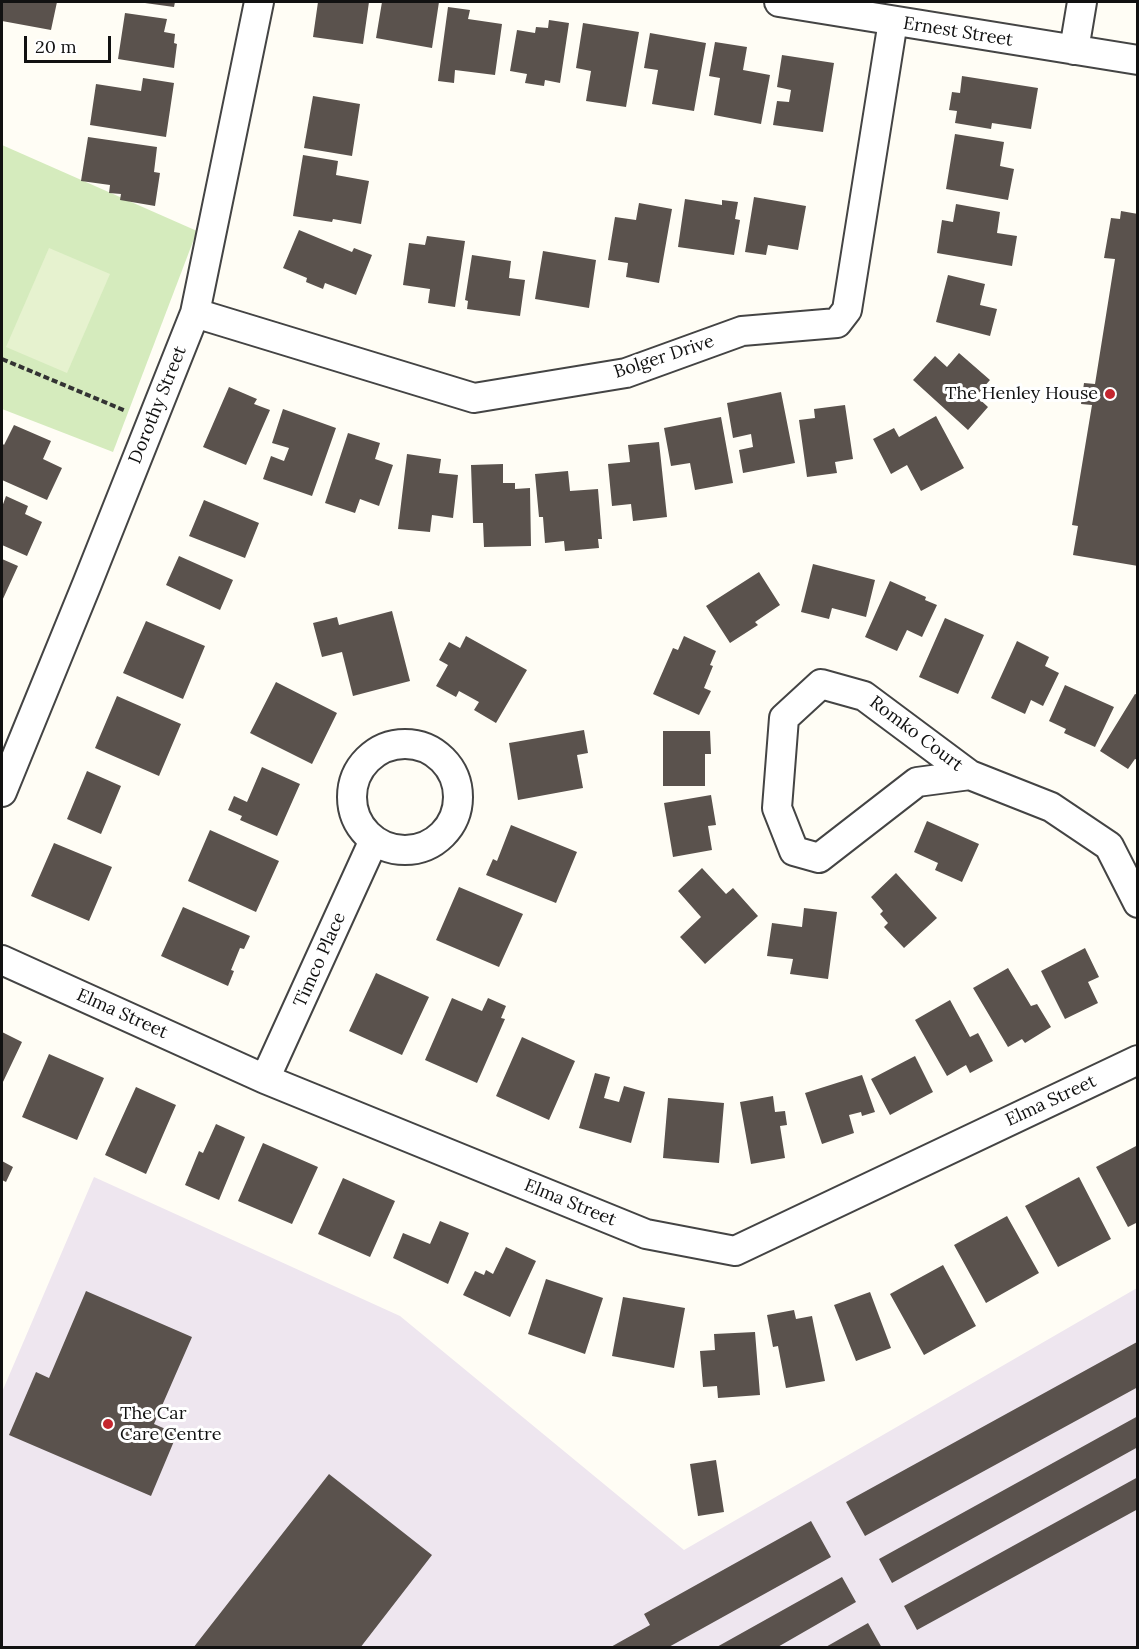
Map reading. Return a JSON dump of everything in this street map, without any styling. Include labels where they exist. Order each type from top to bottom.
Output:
[{"type":"street","name":"Dorothy Street","points":[[2,792],[195,313],[259,2]]},
{"type":"street","name":"Ernest Street","points":[[779,2],[1137,60]]},
{"type":"street","points":[[1074,50],[1082,2]]},
{"type":"street","name":"Bolger Drive","points":[[195,313],[474,398],[627,373],[742,331],[837,323],[847,310],[893,21]]},
{"type":"street","name":"Romko Court","points":[[970,775],[917,782],[819,858],[794,850],[777,808],[784,718],[821,684],[864,696],[970,775],[1051,807],[1110,846],[1137,903]]},
{"type":"street","name":"Timco Place","points":[[265,1079],[374,840]]},
{"type":"street","name":"Elma Street","points":[[2,960],[265,1079],[646,1234],[735,1251],[1137,1060]]},
{"type":"path","points":[[2,359],[151,422]]},
{"type":"shaded area","points":[[94,1177],[400,1316],[684,1550],[1137,1288],[1137,1647],[2,1648],[2,1392]]},
{"type":"green space","points":[[2,145],[197,231],[113,452],[2,409]]},
{"type":"green space","points":[[49,248],[110,274],[67,373],[6,347]]},
{"type":"building","points":[[2,2],[57,2],[51,30],[2,21]]},
{"type":"building","points":[[145,2],[175,2],[174,7]]},
{"type":"building","points":[[318,2],[369,2],[363,44],[313,37]]},
{"type":"building","points":[[382,2],[439,2],[432,48],[376,38]]},
{"type":"building","points":[[448,7],[470,10],[468,19],[502,24],[495,75],[455,70],[454,83],[438,81]]},
{"type":"building","points":[[125,13],[167,19],[164,32],[175,34],[174,43],[177,44],[174,68],[118,59]]},
{"type":"building","points":[[549,20],[569,23],[560,83],[545,80],[544,86],[525,83],[527,74],[510,71],[517,30],[535,33],[536,27],[548,28]]},
{"type":"building","points":[[583,23],[639,32],[626,107],[586,101],[591,71],[576,68]]},
{"type":"building","points":[[650,33],[706,43],[694,111],[652,104],[658,70],[644,68]]},
{"type":"building","points":[[715,42],[747,47],[743,70],[770,75],[761,124],[714,115],[720,78],[709,76]]},
{"type":"building","points":[[782,55],[834,63],[823,132],[773,125],[777,101],[789,102],[791,90],[777,87]]},
{"type":"building","points":[[962,76],[1038,88],[1031,129],[992,123],[991,129],[955,123],[957,111],[949,110],[952,92],[960,93]]},
{"type":"building","points":[[143,78],[174,83],[166,137],[90,125],[96,84],[141,91]]},
{"type":"building","points":[[313,96],[360,104],[352,156],[304,148]]},
{"type":"building","points":[[955,134],[1004,142],[1000,166],[1014,169],[1008,200],[946,189]]},
{"type":"building","points":[[88,137],[157,147],[154,172],[160,173],[155,206],[120,200],[121,194],[109,193],[110,185],[81,181]]},
{"type":"building","points":[[303,155],[338,161],[336,175],[369,181],[361,224],[293,216]]},
{"type":"building","points":[[754,197],[806,206],[798,250],[768,245],[766,255],[745,252]]},
{"type":"building","points":[[685,199],[722,205],[722,200],[738,202],[735,219],[740,220],[734,255],[678,247]]},
{"type":"building","points":[[639,203],[672,209],[659,283],[626,277],[628,263],[608,260],[615,217],[636,220]]},
{"type":"building","points":[[956,204],[1000,212],[997,233],[1017,236],[1012,266],[937,253],[942,220],[953,222]]},
{"type":"building","name":"The Henley House","points":[[1121,211],[1138,214],[1138,566],[1073,555],[1078,526],[1072,525],[1092,405],[1081,404],[1084,383],[1095,384],[1115,259],[1104,258],[1111,218],[1120,219]]},
{"type":"building","points":[[299,230],[352,252],[354,248],[372,255],[356,295],[325,283],[323,289],[306,282],[307,278],[283,268]]},
{"type":"building","points":[[427,236],[465,241],[455,307],[428,303],[430,289],[403,285],[409,243],[425,245]]},
{"type":"building","points":[[543,251],[596,260],[589,308],[535,299]]},
{"type":"building","points":[[472,255],[511,261],[509,278],[525,280],[520,316],[467,309],[468,301],[465,300]]},
{"type":"building","points":[[948,275],[985,284],[980,305],[997,309],[990,336],[936,322]]},
{"type":"building","points":[[959,353],[990,380],[976,396],[988,407],[968,430],[913,380],[935,356],[947,367]]},
{"type":"building","points":[[229,387],[257,399],[254,404],[270,410],[246,465],[203,447]]},
{"type":"building","points":[[781,392],[795,463],[743,473],[739,450],[753,447],[751,434],[733,438],[727,403]]},
{"type":"building","points":[[845,405],[853,459],[835,462],[837,473],[807,477],[799,420],[815,418],[814,409]]},
{"type":"building","points":[[283,409],[336,428],[312,496],[263,479],[271,456],[284,461],[289,448],[272,443]]},
{"type":"building","points":[[936,416],[964,468],[921,491],[907,465],[891,474],[873,439],[894,428],[899,437]]},
{"type":"building","points":[[721,417],[733,483],[695,490],[690,463],[671,466],[664,428]]},
{"type":"building","points":[[14,425],[51,441],[43,459],[62,468],[47,500],[2,480],[2,443],[4,445]]},
{"type":"building","points":[[348,433],[380,443],[375,459],[393,465],[379,506],[360,499],[355,513],[325,503]]},
{"type":"building","points":[[659,442],[667,517],[633,521],[631,504],[612,506],[608,464],[630,462],[628,445]]},
{"type":"building","points":[[407,454],[441,459],[439,473],[458,475],[453,518],[432,515],[430,532],[398,529]]},
{"type":"building","points":[[503,464],[503,483],[515,483],[515,489],[530,488],[531,546],[484,547],[483,523],[473,523],[471,465]]},
{"type":"building","points":[[568,471],[570,491],[598,489],[602,539],[598,539],[599,548],[565,551],[564,541],[545,543],[543,517],[539,517],[535,474]]},
{"type":"building","points":[[6,496],[28,506],[25,514],[42,522],[27,556],[2,545],[2,507]]},
{"type":"building","points":[[204,500],[259,523],[245,558],[189,536]]},
{"type":"building","points":[[179,556],[233,580],[220,610],[166,585]]},
{"type":"building","points":[[2,559],[18,566],[2,601]]},
{"type":"building","points":[[813,564],[875,580],[866,617],[832,608],[829,619],[801,612]]},
{"type":"building","points":[[759,572],[780,605],[755,622],[758,625],[730,643],[706,606]]},
{"type":"building","points":[[890,581],[926,597],[925,600],[937,605],[922,637],[907,630],[897,651],[865,637]]},
{"type":"building","points":[[392,611],[410,681],[353,696],[342,652],[322,657],[313,623],[337,617],[339,625]]},
{"type":"building","points":[[945,618],[984,635],[958,694],[919,677]]},
{"type":"building","points":[[146,621],[205,646],[183,699],[123,673]]},
{"type":"building","points":[[466,636],[527,670],[496,723],[474,710],[479,702],[459,691],[456,697],[436,686],[448,665],[439,660],[449,642],[460,648]]},
{"type":"building","points":[[684,636],[716,651],[704,688],[711,691],[699,715],[653,694],[673,648],[678,650]]},
{"type":"building","points":[[1017,641],[1049,657],[1045,666],[1059,673],[1043,706],[1031,700],[1025,714],[991,698]]},
{"type":"building","points":[[276,682],[337,713],[312,764],[250,733]]},
{"type":"building","points":[[1065,685],[1114,707],[1095,747],[1064,733],[1066,729],[1049,721]]},
{"type":"building","points":[[1135,694],[1138,695],[1138,760],[1135,759],[1128,769],[1100,751]]},
{"type":"building","points":[[117,696],[181,724],[159,776],[95,748]]},
{"type":"building","points":[[584,730],[588,753],[577,755],[583,788],[518,800],[509,743]]},
{"type":"building","points":[[663,731],[710,731],[711,754],[705,754],[705,786],[663,786]]},
{"type":"building","points":[[262,767],[300,784],[277,836],[240,820],[242,816],[228,810],[234,796],[247,802]]},
{"type":"building","points":[[87,771],[121,786],[101,834],[67,819]]},
{"type":"building","points":[[711,795],[716,825],[708,826],[712,850],[673,857],[664,803]]},
{"type":"building","points":[[927,821],[979,844],[962,882],[935,870],[938,863],[914,852]]},
{"type":"building","points":[[511,825],[577,852],[556,903],[486,875],[493,859],[497,861]]},
{"type":"building","points":[[210,830],[279,861],[256,912],[188,881]]},
{"type":"building","points":[[54,843],[112,867],[89,921],[31,896]]},
{"type":"building","points":[[702,868],[726,894],[733,888],[758,916],[705,964],[680,937],[701,917],[678,891]]},
{"type":"building","points":[[896,873],[937,918],[904,948],[884,927],[888,923],[880,914],[883,911],[871,897]]},
{"type":"building","points":[[459,887],[523,914],[499,967],[436,940]]},
{"type":"building","points":[[183,907],[250,936],[244,949],[240,948],[231,970],[234,971],[228,986],[161,956]]},
{"type":"building","points":[[804,908],[837,912],[828,979],[790,974],[793,959],[767,956],[772,923],[802,927]]},
{"type":"building","points":[[1085,948],[1099,977],[1088,982],[1098,1003],[1065,1019],[1041,971]]},
{"type":"building","points":[[1008,968],[1031,1006],[1037,1004],[1051,1027],[1025,1043],[1022,1039],[1008,1047],[973,988]]},
{"type":"building","points":[[376,973],[429,997],[402,1055],[349,1031]]},
{"type":"building","points":[[452,998],[482,1011],[488,998],[506,1006],[501,1018],[505,1019],[477,1083],[425,1060]]},
{"type":"building","points":[[950,1000],[970,1037],[978,1033],[993,1061],[970,1073],[966,1065],[947,1076],[915,1020]]},
{"type":"building","points":[[2,1032],[22,1042],[2,1084]]},
{"type":"building","points":[[522,1037],[575,1061],[549,1120],[496,1096]]},
{"type":"building","points":[[49,1054],[104,1078],[77,1140],[22,1117]]},
{"type":"building","points":[[915,1056],[933,1092],[890,1115],[871,1079]]},
{"type":"building","points":[[595,1073],[610,1077],[604,1098],[619,1102],[624,1086],[645,1092],[631,1143],[579,1128]]},
{"type":"building","points":[[862,1075],[875,1112],[862,1116],[861,1112],[849,1115],[854,1133],[822,1144],[805,1093]]},
{"type":"building","points":[[136,1087],[176,1105],[146,1174],[105,1155]]},
{"type":"building","points":[[773,1096],[775,1112],[785,1111],[787,1125],[780,1126],[785,1158],[751,1164],[740,1102]]},
{"type":"building","points":[[668,1098],[724,1103],[719,1163],[663,1158]]},
{"type":"building","points":[[216,1124],[245,1137],[219,1200],[185,1185],[199,1151],[203,1153]]},
{"type":"building","points":[[263,1143],[318,1167],[292,1224],[238,1201]]},
{"type":"building","points":[[1138,1145],[1138,1222],[1128,1227],[1096,1167]]},
{"type":"building","points":[[2,1161],[13,1167],[6,1182],[2,1180]]},
{"type":"building","points":[[1079,1177],[1111,1239],[1058,1267],[1025,1206]]},
{"type":"building","points":[[343,1178],[395,1201],[370,1257],[318,1234]]},
{"type":"building","points":[[1007,1216],[1039,1273],[986,1303],[954,1245]]},
{"type":"building","points":[[440,1221],[469,1233],[448,1284],[393,1258],[403,1233],[430,1244]]},
{"type":"building","points":[[506,1247],[536,1261],[510,1317],[463,1295],[475,1271],[484,1275],[486,1270],[493,1274]]},
{"type":"building","points":[[943,1265],[976,1326],[924,1355],[890,1294]]},
{"type":"building","points":[[546,1279],[603,1298],[585,1354],[528,1334]]},
{"type":"building","points":[[86,1291],[192,1337],[154,1424],[177,1434],[151,1496],[9,1435],[36,1372],[49,1378]]},
{"type":"building","points":[[870,1292],[891,1348],[856,1361],[834,1305]]},
{"type":"building","points":[[623,1297],[685,1308],[674,1368],[612,1356]]},
{"type":"building","points":[[794,1310],[796,1319],[812,1316],[825,1381],[786,1388],[778,1346],[773,1347],[767,1315]]},
{"type":"building","points":[[755,1332],[760,1395],[718,1398],[717,1386],[703,1387],[700,1351],[715,1350],[714,1334]]},
{"type":"building","points":[[1137,1342],[1138,1387],[865,1536],[846,1502]]},
{"type":"building","points":[[1138,1416],[1138,1447],[892,1583],[879,1559]]},
{"type":"building","points":[[716,1460],[724,1512],[698,1516],[690,1464]]},
{"type":"building","points":[[329,1474],[432,1555],[360,1648],[193,1648]]},
{"type":"building","points":[[1138,1477],[1138,1509],[917,1630],[904,1606]]},
{"type":"building","points":[[811,1521],[831,1557],[667,1648],[609,1648],[650,1625],[644,1614]]},
{"type":"building","points":[[842,1577],[856,1602],[776,1648],[715,1648]]},
{"type":"building","points":[[868,1623],[882,1648],[824,1648]]},
{"type":"place","name":"The Henley House","points":[[1110,394]]},
{"type":"place","name":"The Car Care Centre","points":[[108,1424]]}]
